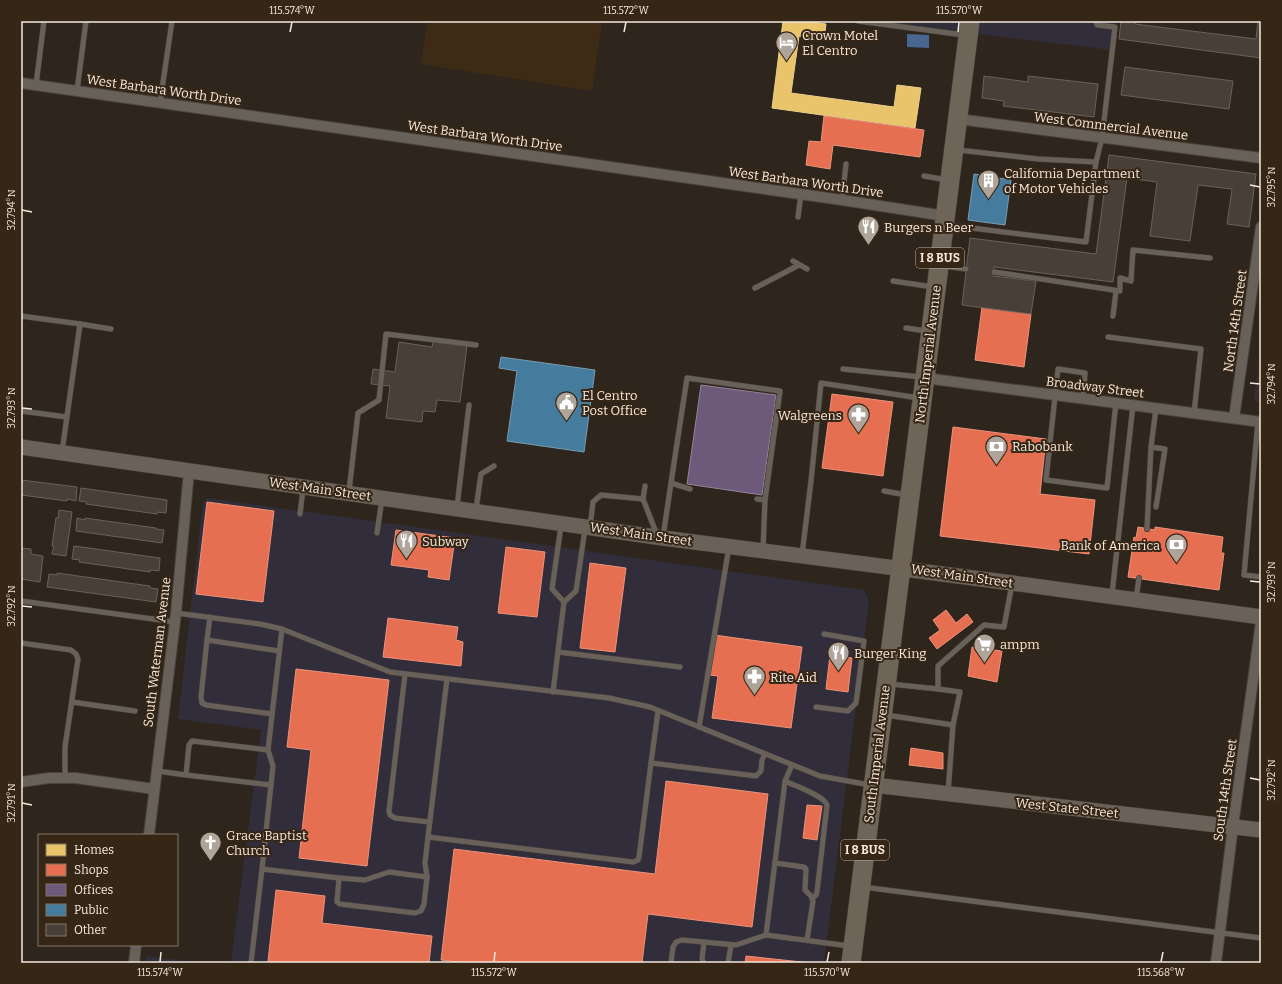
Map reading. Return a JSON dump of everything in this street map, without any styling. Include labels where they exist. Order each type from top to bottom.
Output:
[{"type":"highway","name":"North Imperial Avenue","points":[[901,568],[969,28]]},
{"type":"highway","name":"South Imperial Avenue","points":[[852,955],[901,568]]},
{"type":"street","name":"West Barbara Worth Drive","points":[[21,83],[842,200],[945,220]]},
{"type":"street","name":"West Commercial Avenue","points":[[958,119],[1261,158]]},
{"type":"street","name":"North 14th Street","points":[[1234,418],[1261,227]]},
{"type":"street","name":"Broadway Street","points":[[925,378],[1259,421]]},
{"type":"street","name":"West Main Street","points":[[21,447],[660,537],[901,568],[1261,618]]},
{"type":"street","name":"South Waterman Avenue","points":[[149,834],[175,618],[189,471]]},
{"type":"street","name":"South 14th Street","points":[[1216,963],[1261,622]]},
{"type":"street","points":[[21,782],[76,778],[154,789]]},
{"type":"street","name":"West State Street","points":[[873,786],[1261,830]]},
{"type":"street","points":[[134,963],[136,946]]},
{"type":"lane","points":[[36,85],[44,21]]},
{"type":"lane","points":[[77,91],[86,21]]},
{"type":"lane","points":[[160,103],[172,21]]},
{"type":"lane","points":[[858,21],[969,28]]},
{"type":"lane","points":[[945,220],[1086,242],[1096,162],[1102,138],[1114,27],[1100,23]]},
{"type":"lane","points":[[954,149],[1038,159],[1096,162]]},
{"type":"lane","points":[[842,200],[846,164]]},
{"type":"lane","points":[[924,176],[950,181]]},
{"type":"lane","points":[[798,217],[801,194]]},
{"type":"lane","points":[[994,272],[1120,291],[1120,278],[1131,281],[1133,250],[1210,258]]},
{"type":"lane","points":[[792,261],[807,269]]},
{"type":"lane","points":[[755,288],[799,265]]},
{"type":"lane","points":[[939,265],[966,268]]},
{"type":"lane","points":[[893,281],[936,287]]},
{"type":"lane","points":[[1113,316],[1116,291]]},
{"type":"lane","points":[[21,316],[111,328]]},
{"type":"lane","points":[[62,453],[80,324]]},
{"type":"lane","points":[[906,328],[931,332]]},
{"type":"lane","points":[[348,493],[358,413],[378,400],[386,334],[476,346]]},
{"type":"lane","points":[[1108,337],[1202,349],[1194,413]]},
{"type":"lane","points":[[842,369],[925,378]]},
{"type":"lane","points":[[1083,398],[1085,373],[1058,369],[1054,394],[1046,480],[1107,488],[1116,402]]},
{"type":"lane","points":[[660,537],[672,483],[687,378],[780,390],[766,500],[762,551]]},
{"type":"lane","points":[[802,556],[821,383],[922,399]]},
{"type":"lane","points":[[1111,597],[1133,404]]},
{"type":"lane","points":[[456,508],[469,405]]},
{"type":"lane","points":[[1147,529],[1151,447],[1156,408]]},
{"type":"lane","points":[[21,410],[67,417]]},
{"type":"lane","points":[[1259,421],[1244,575],[1261,577]]},
{"type":"lane","points":[[1151,447],[1165,449],[1156,507]]},
{"type":"lane","points":[[1254,463],[1261,464]]},
{"type":"lane","points":[[476,511],[481,474],[494,466]]},
{"type":"lane","points":[[672,483],[690,489]]},
{"type":"lane","points":[[645,486],[643,499],[660,537]]},
{"type":"lane","points":[[300,514],[303,487]]},
{"type":"lane","points":[[884,491],[910,496]]},
{"type":"lane","points":[[553,692],[564,602],[576,591],[587,526],[593,502],[601,495],[643,499]]},
{"type":"lane","points":[[377,533],[382,498]]},
{"type":"lane","points":[[757,499],[766,500]]},
{"type":"lane","points":[[561,523],[552,589],[564,602]]},
{"type":"lane","points":[[699,727],[729,546]]},
{"type":"lane","points":[[1136,600],[1139,578]]},
{"type":"lane","points":[[938,689],[938,666],[984,625],[1004,627],[1012,583]]},
{"type":"lane","points":[[21,601],[175,618],[210,617],[260,624],[282,629],[390,672],[609,698],[650,707],[820,776],[873,786]]},
{"type":"lane","points":[[210,617],[201,697],[202,703],[206,705],[272,714]]},
{"type":"lane","points":[[251,963],[273,766],[268,750],[282,629]]},
{"type":"lane","points":[[816,707],[848,711],[856,703],[864,641],[824,634]]},
{"type":"lane","points":[[207,640],[279,651]]},
{"type":"lane","points":[[21,643],[71,650],[76,654],[78,659],[66,748],[65,778]]},
{"type":"lane","points":[[558,652],[680,667]]},
{"type":"lane","points":[[405,674],[389,811],[390,815],[395,818],[429,822]]},
{"type":"lane","points":[[339,878],[337,902],[340,904],[415,913],[421,911],[424,904],[427,877],[425,863],[429,822],[447,679]]},
{"type":"lane","points":[[886,684],[960,692],[953,725],[948,794]]},
{"type":"lane","points":[[72,702],[135,711]]},
{"type":"lane","points":[[428,837],[633,862],[638,860],[658,711]]},
{"type":"lane","points":[[882,714],[953,725]]},
{"type":"lane","points":[[186,775],[189,745],[192,741],[268,750]]},
{"type":"lane","points":[[651,763],[756,776],[761,771],[762,760],[765,754]]},
{"type":"lane","points":[[766,936],[785,781],[792,764]]},
{"type":"lane","points":[[156,770],[271,785]]},
{"type":"lane","points":[[785,781],[819,797],[826,802],[827,805],[817,892],[812,898],[807,940]]},
{"type":"lane","points":[[775,863],[804,867],[806,869],[805,890],[812,898]]},
{"type":"lane","points":[[262,868],[365,880],[389,872],[427,877]]},
{"type":"lane","points":[[860,887],[1261,938]]},
{"type":"lane","points":[[671,963],[673,947],[676,942],[682,940],[731,945],[766,936],[807,940],[852,955]]},
{"type":"lane","points":[[704,942],[702,959],[704,963]]},
{"type":"lane","points":[[728,963],[731,945]]},
{"type":"shaded area","points":[[427,21],[602,21],[592,91],[421,64]]},
{"type":"shaded area","points":[[869,21],[1116,21],[1112,50]]},
{"type":"shaded area","points":[[1261,345],[1261,402],[1254,401]]},
{"type":"shaded area","points":[[208,498],[864,590],[869,601],[824,963],[231,963],[261,730],[178,719],[203,502]]},
{"type":"shaded area","points":[[147,956],[201,963],[146,963]]},
{"type":"water","points":[[907,34],[929,35],[929,48],[907,47]]},
{"type":"building: Homes","name":"Crown Motel El Centro","points":[[783,21],[805,21],[826,24],[824,40],[799,36],[791,93],[894,107],[897,85],[921,88],[915,128],[772,108]]},
{"type":"building: Shops","points":[[824,116],[924,130],[920,157],[833,145],[830,169],[806,165],[809,141],[821,142]]},
{"type":"building: Shops","points":[[982,307],[1031,314],[1024,367],[975,360]]},
{"type":"building: Shops","name":"Walgreens","points":[[832,394],[893,402],[883,476],[822,468]]},
{"type":"building: Shops","name":"Rabobank","points":[[953,427],[1046,439],[1040,494],[1095,500],[1089,554],[940,536]]},
{"type":"building: Shops","points":[[207,502],[274,511],[263,602],[196,594]]},
{"type":"building: Shops","name":"Bank of America","points":[[1138,527],[1155,530],[1155,527],[1223,537],[1221,553],[1224,553],[1219,590],[1128,577],[1134,537],[1136,538]]},
{"type":"building: Shops","points":[[396,530],[455,538],[449,580],[428,577],[429,570],[391,565]]},
{"type":"building: Shops","points":[[506,547],[545,552],[537,617],[498,613]]},
{"type":"building: Shops","points":[[590,563],[626,568],[615,652],[580,648]]},
{"type":"building: Shops","points":[[946,610],[956,623],[967,614],[973,622],[937,649],[929,638],[940,630],[933,620]]},
{"type":"building: Shops","points":[[388,618],[458,627],[456,640],[463,642],[461,666],[383,657]]},
{"type":"building: Shops","name":"Rite Aid","points":[[714,635],[802,647],[791,728],[712,718],[718,676],[709,675]]},
{"type":"building: Shops","name":"ampm","points":[[972,647],[1002,651],[997,682],[968,676]]},
{"type":"building: Shops","name":"Burger King","points":[[830,655],[852,658],[848,692],[826,689]]},
{"type":"building: Shops","points":[[296,669],[389,680],[367,866],[299,858],[311,750],[287,747]]},
{"type":"building: Shops","points":[[911,748],[943,753],[943,769],[909,765]]},
{"type":"building: Shops","points":[[666,781],[768,794],[752,927],[648,914],[642,963],[468,963],[441,960],[454,849],[655,874]]},
{"type":"building: Shops","points":[[807,805],[822,806],[817,840],[803,838]]},
{"type":"building: Shops","points":[[276,890],[325,896],[322,923],[432,936],[429,963],[283,963],[268,961]]},
{"type":"building: Shops","points":[[746,956],[811,963],[745,963]]},
{"type":"building: Offices","points":[[701,385],[776,395],[762,495],[687,484]]},
{"type":"building: Public","name":"California Department of Motor Vehicles","points":[[974,174],[1011,180],[1005,225],[968,220]]},
{"type":"building: Public","points":[[501,357],[595,370],[584,452],[507,441],[517,371],[499,368]]},
{"type":"building: Other","points":[[1121,21],[1136,21],[1135,24],[1256,39],[1258,21],[1261,21],[1261,58],[1119,39]]},
{"type":"building: Other","points":[[1125,67],[1233,81],[1229,109],[1121,95]]},
{"type":"building: Other","points":[[984,76],[1028,82],[1028,76],[1098,84],[1094,117],[1003,106],[1004,101],[982,98]]},
{"type":"building: Other","points":[[1109,155],[1256,174],[1249,227],[1227,224],[1232,189],[1198,185],[1190,241],[1150,236],[1157,182],[1127,178],[1113,282],[994,267],[993,276],[1036,281],[1031,314],[962,305],[970,238],[1096,254]]},
{"type":"building: Other","points":[[399,342],[432,347],[433,342],[467,346],[460,402],[437,400],[435,412],[423,411],[422,422],[386,418],[390,386],[371,384],[373,369],[395,372]]},
{"type":"building: Other","points":[[21,480],[77,487],[76,501],[21,495]]},
{"type":"building: Other","points":[[81,488],[167,500],[166,513],[157,512],[157,514],[86,504],[87,502],[79,501]]},
{"type":"building: Other","points":[[59,510],[72,512],[66,556],[52,554],[56,518],[58,518]]},
{"type":"building: Other","points":[[77,518],[164,530],[162,543],[76,531]]},
{"type":"building: Other","points":[[74,546],[160,558],[159,571],[150,570],[150,572],[79,562],[80,560],[72,559]]},
{"type":"building: Other","points":[[21,548],[31,549],[31,554],[43,556],[40,582],[21,579]]},
{"type":"building: Other","points":[[57,573],[150,586],[150,588],[158,589],[156,602],[47,587],[49,574],[57,575]]},
{"type":"place","name":"Crown Motel El Centro","points":[[786,62]]},
{"type":"place","name":"California Department of Motor Vehicles","points":[[989,200]]},
{"type":"place","name":"Burgers n Beer","points":[[868,246]]},
{"type":"place","name":"El Centro Post Office","points":[[566,422]]},
{"type":"place","name":"Walgreens","points":[[858,434]]},
{"type":"place","name":"Rabobank","points":[[996,466]]},
{"type":"place","name":"Subway","points":[[406,560]]},
{"type":"place","name":"Bank of America","points":[[1176,564]]},
{"type":"place","name":"ampm","points":[[985,664]]},
{"type":"place","name":"Burger King","points":[[839,672]]},
{"type":"place","name":"Rite Aid","points":[[755,696]]},
{"type":"place","name":"Grace Baptist Church","points":[[211,862]]}]
